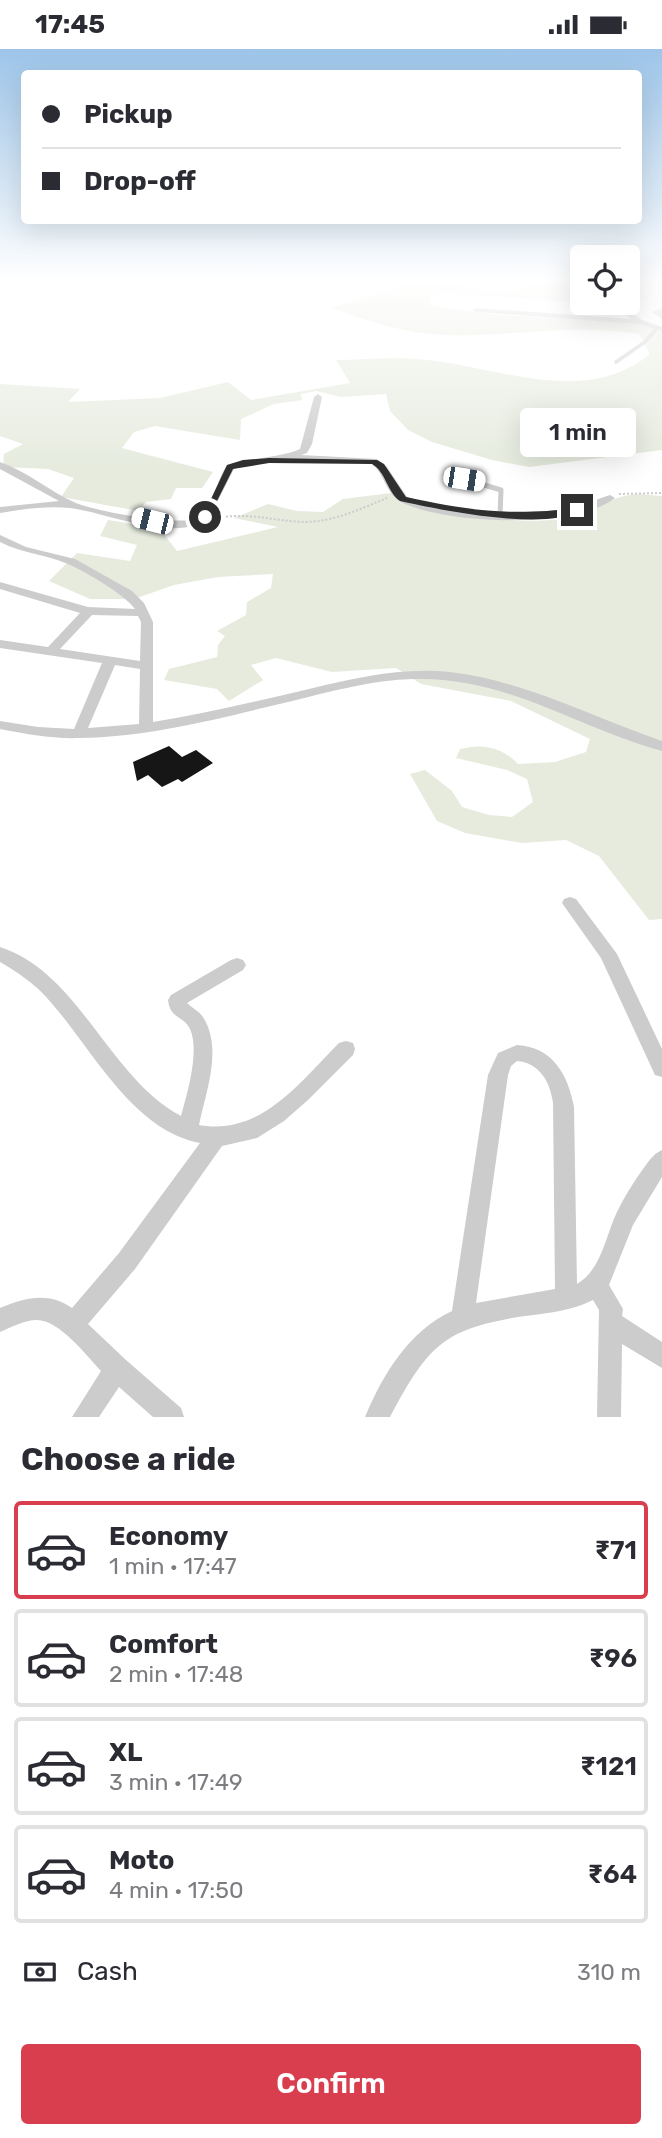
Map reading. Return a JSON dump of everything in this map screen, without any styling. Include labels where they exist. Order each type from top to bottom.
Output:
[{"type":"street","points":[[269,460],[303,451],[313,428],[318,397]]},
{"type":"street","points":[[201,520],[230,467],[243,462],[269,460],[374,461],[383,468],[397,495],[427,505],[500,516],[558,514],[596,506],[610,498]]},
{"type":"street","points":[[0,465],[76,506]]},
{"type":"street","points":[[0,510],[35,505],[76,506],[167,524],[218,517]]},
{"type":"street","points":[[0,538],[22,549],[71,561],[128,594],[144,612],[147,622],[146,726]]},
{"type":"street","points":[[0,585],[88,612],[144,612]]},
{"type":"street","points":[[50,653],[88,612]]},
{"type":"street","points":[[0,644],[109,663],[147,666]]},
{"type":"street","points":[[79,734],[109,663]]},
{"type":"street","points":[[0,725],[79,734],[146,726],[373,678],[426,675],[493,681],[612,730],[662,746]]},
{"type":"street","points":[[570,902],[608,954],[662,1069]]},
{"type":"street","points":[[0,954],[23,965],[54,993],[130,1089],[163,1118],[188,1131],[218,1136],[248,1132],[277,1115],[346,1049]]},
{"type":"street","points":[[188,1131],[203,1053],[203,1035],[195,1020],[178,1008],[177,1000],[237,965]]},
{"type":"street","points":[[463,1316],[498,1075],[505,1058],[514,1053],[527,1054],[543,1061],[560,1086],[564,1107],[566,1299]]},
{"type":"street","points":[[72,1325],[134,1251],[218,1136]]},
{"type":"street","points":[[377,1417],[404,1364],[432,1333],[463,1316],[566,1299],[594,1286],[610,1257],[625,1218],[662,1160]]},
{"type":"street","points":[[594,1286],[605,1296],[611,1309],[609,1417]]},
{"type":"street","points":[[0,1320],[23,1310],[39,1308],[61,1314],[117,1369],[172,1417]]},
{"type":"street","points":[[612,1323],[662,1356]]},
{"type":"street","points":[[84,1417],[117,1369]]},
{"type":"lane","points":[[616,362],[644,343]]},
{"type":"lane","points":[[464,479],[486,483],[501,490],[500,516]]},
{"type":"path","points":[[610,498],[621,493],[662,493]]},
{"type":"path","points":[[218,517],[265,515],[291,521],[320,521],[357,513],[397,495]]},
{"type":"shaded area","points":[[644,343],[662,343],[662,450],[529,467],[492,460],[432,442],[408,430],[390,411],[386,394],[341,397],[316,391],[301,394],[302,400],[274,404],[241,419],[240,440],[155,426],[134,432],[122,448],[213,472],[202,488],[176,488],[171,499],[146,502],[139,511],[61,497],[74,478],[48,469],[3,467],[4,454],[23,444],[0,436],[0,384],[80,389],[68,402],[160,398],[228,382],[251,400],[350,383],[336,360],[416,359],[536,379],[567,381],[596,379],[624,370],[650,354]]},
{"type":"shaded area","points":[[391,493],[403,502],[447,514],[530,521],[569,518],[623,496],[662,496],[662,919],[649,920],[599,856],[566,840],[522,843],[465,833],[437,821],[410,774],[425,770],[452,791],[462,807],[489,815],[512,817],[533,802],[527,779],[507,770],[456,758],[460,749],[477,746],[492,748],[518,764],[555,762],[586,752],[590,739],[511,701],[421,684],[396,668],[332,672],[276,658],[251,665],[263,680],[229,701],[217,689],[164,680],[169,669],[217,657],[218,645],[225,636],[217,631],[246,615],[247,602],[271,588],[273,574],[218,577],[174,585],[134,599],[90,599],[49,581],[77,553],[130,561],[137,545],[100,536],[108,520],[159,528],[177,551],[278,527],[234,518],[268,504],[297,511],[323,512],[343,499]]},
{"type":"building","points":[[169,746],[182,757],[196,750],[213,763],[182,782],[178,779],[162,787],[148,775],[137,781],[133,762]]},
{"type":"route","points":[[205,517],[230,467],[243,462],[269,460],[374,461],[381,466],[397,495],[403,499],[466,512],[528,517],[577,510]]}]
